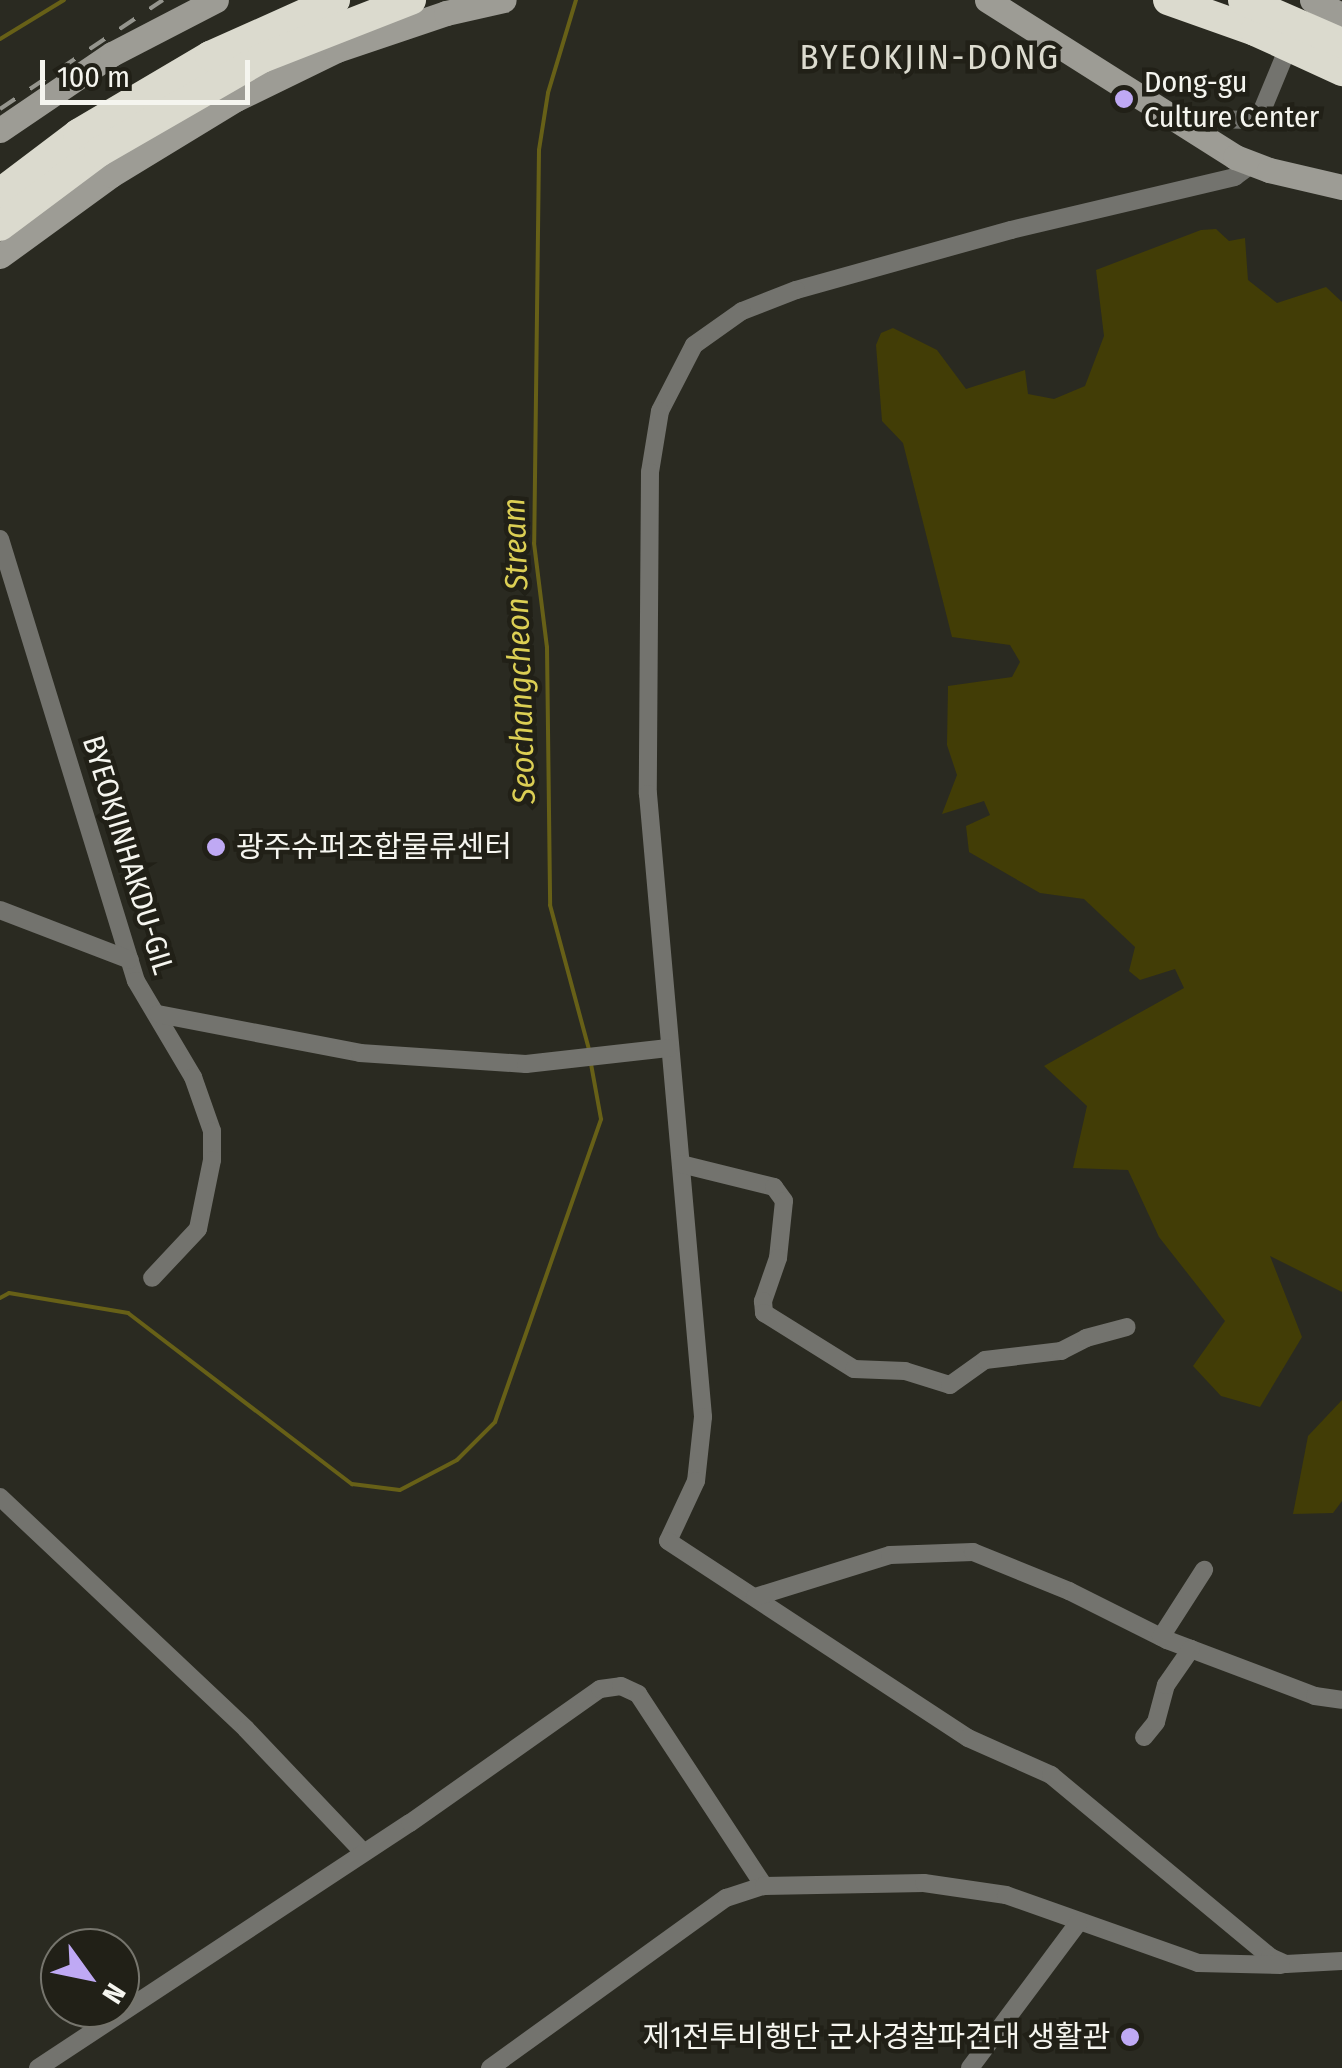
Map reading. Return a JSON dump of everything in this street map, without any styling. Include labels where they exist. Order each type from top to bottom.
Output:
[{"type":"highway","points":[[0,193],[78,134],[210,56],[335,0]]},
{"type":"highway","points":[[0,226],[99,152],[262,58],[411,0]]},
{"type":"highway","points":[[1168,0],[1255,32],[1342,71]]},
{"type":"highway","points":[[1244,0],[1342,43]]},
{"type":"street","points":[[0,130],[112,54],[216,0]]},
{"type":"street","points":[[0,256],[112,175],[236,100],[337,50],[446,13],[504,0]]},
{"type":"street","points":[[986,0],[1005,6],[1252,164],[1342,187]]},
{"type":"street","points":[[1186,125],[1207,120],[1254,120],[1261,114],[1310,0],[1342,15]]},
{"type":"street","points":[[1252,164],[1235,177],[1114,203],[796,290],[728,319],[684,358],[660,411],[650,472],[648,794],[703,1417],[696,1482],[668,1542],[968,1738],[1050,1775],[1270,1957],[1286,1964]]},
{"type":"street","name":"BYEOKJINHAKDU-GIL","points":[[0,539],[130,960],[146,1004],[158,1014],[206,1111],[212,1160],[198,1229],[152,1278]]},
{"type":"street","points":[[0,910],[130,960]]},
{"type":"street","points":[[158,1014],[360,1053],[526,1064],[668,1048]]},
{"type":"street","points":[[682,1164],[774,1187],[784,1201],[778,1258],[763,1301],[764,1314],[854,1369],[905,1371],[950,1384],[985,1360],[1061,1351],[1086,1338],[1127,1327]]},
{"type":"street","points":[[0,1497],[246,1729],[363,1852]]},
{"type":"street","points":[[755,1597],[890,1555],[972,1552],[1069,1592],[1161,1637],[1315,1696],[1342,1700]]},
{"type":"street","points":[[1161,1637],[1204,1570]]},
{"type":"street","points":[[1144,1737],[1156,1722],[1166,1685],[1191,1649]]},
{"type":"street","points":[[38,2068],[600,1689],[621,1686],[638,1694],[764,1886]]},
{"type":"street","points":[[490,2068],[726,1898],[764,1886],[924,1883],[1006,1895],[1198,1962],[1342,1961]]},
{"type":"street","points":[[970,2068],[1078,1923]]},
{"type":"shaded area","points":[[1216,229],[1229,241],[1245,238],[1248,280],[1277,303],[1326,287],[1342,302],[1342,1292],[1270,1256],[1302,1337],[1260,1407],[1221,1396],[1193,1366],[1225,1321],[1159,1237],[1128,1170],[1073,1168],[1087,1106],[1044,1066],[1184,988],[1175,969],[1140,980],[1129,971],[1135,947],[1084,899],[1040,893],[969,852],[966,826],[990,815],[984,801],[942,814],[957,775],[947,745],[948,686],[1012,677],[1020,662],[1010,645],[952,637],[903,443],[882,421],[876,345],[881,333],[893,328],[937,350],[966,389],[1025,370],[1028,394],[1054,399],[1085,386],[1104,336],[1096,270],[1201,230]]},
{"type":"shaded area","points":[[1342,1400],[1342,1501],[1333,1513],[1293,1514],[1308,1436]]},
{"type":"waterway","points":[[0,39],[64,0]]},
{"type":"waterway","name":"Seochangcheon Stream","points":[[576,0],[548,93],[539,150],[534,543],[547,647],[550,905],[589,1050]]},
{"type":"waterway","name":"Seochangcheon Stream","points":[[0,1298],[9,1293],[128,1313],[352,1484],[400,1490],[457,1460],[495,1422],[601,1119],[591,1064]]},
{"type":"railway","points":[[0,109],[163,0]]},
{"type":"place","name":"Dong-gu Culture Center","points":[[1124,99]]},
{"type":"place","name":"광주슈퍼조합물류센터","points":[[216,847]]},
{"type":"place","name":"제1전투비행단 군사경찰파견대 생활관","points":[[1130,2037]]},
{"type":"district","name":"BYEOKJIN-DONG","points":[[930,57]]}]
